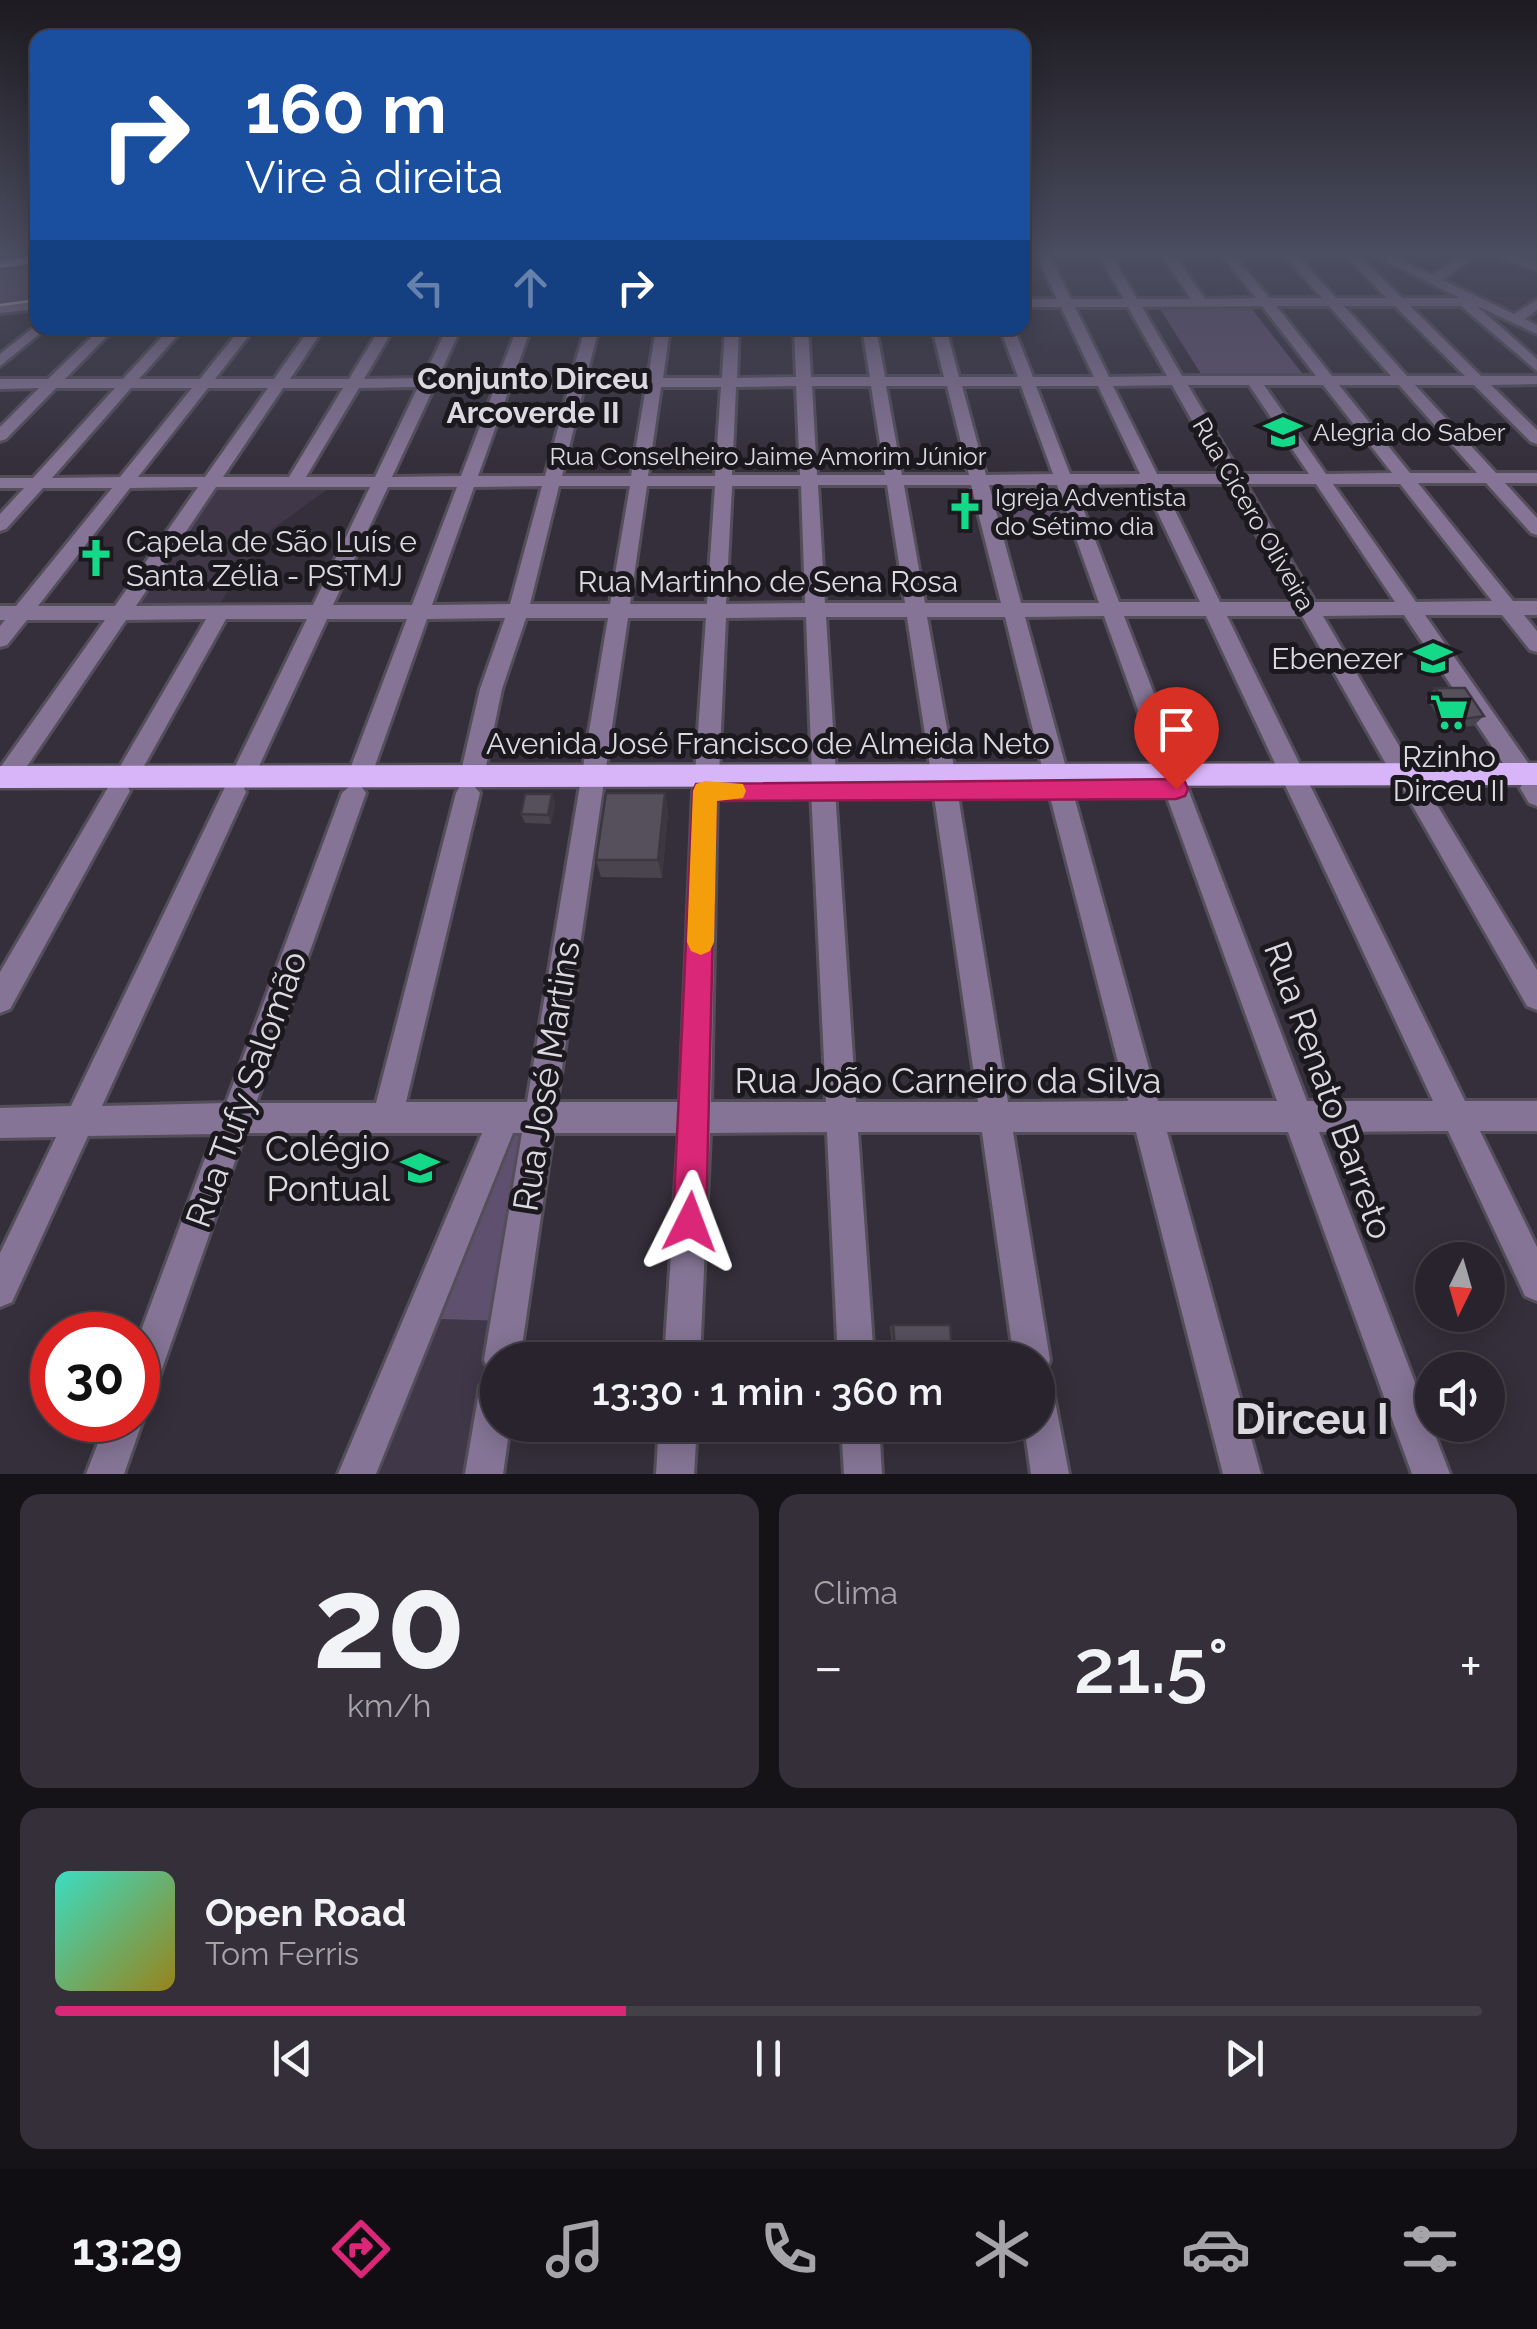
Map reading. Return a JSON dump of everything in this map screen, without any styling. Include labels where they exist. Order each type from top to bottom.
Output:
[{"type":"main road","name":"Avenida José Francisco de Almeida Neto","points":[[2,782],[1533,784]]},
{"type":"street","points":[[1076,324],[1537,1284]]},
{"type":"street","name":"Rua Cícero Oliveira","points":[[1145,324],[1537,996]]},
{"type":"street","points":[[1283,324],[1537,645]]},
{"type":"street","points":[[1353,324],[1537,530]]},
{"type":"street","points":[[1420,324],[1537,439]]},
{"type":"street","points":[[1488,324],[1537,367]]},
{"type":"street","points":[[0,362],[30,335]]},
{"type":"street","points":[[0,436],[101,335]]},
{"type":"street","points":[[0,525],[171,335]]},
{"type":"street","points":[[0,640],[11,613],[124,482],[242,335]]},
{"type":"street","points":[[2,782],[312,335]]},
{"type":"street","points":[[294,482],[383,335]]},
{"type":"street","points":[[0,1290],[451,335]]},
{"type":"street","name":"Rua Tufy Salomão","points":[[160,1326],[522,335]]},
{"type":"street","points":[[387,1118],[491,689],[518,611],[590,335]]},
{"type":"street","name":"Rua José Martins","points":[[505,1342],[616,612],[663,335]]},
{"type":"street","points":[[683,1342],[696,1118],[706,782],[732,335]]},
{"type":"street","points":[[801,335],[855,1342]]},
{"type":"street","points":[[871,335],[1029,1342]]},
{"type":"street","points":[[941,335],[1242,1474]]},
{"type":"street","name":"Rua Renato Barreto","points":[[1011,335],[1432,1474]]},
{"type":"street","points":[[0,384],[1537,380]]},
{"type":"street","points":[[1254,381],[1533,784]]},
{"type":"street","name":"Rua Conselheiro Jaime Amorim Júnior","points":[[0,483],[1537,478]]},
{"type":"street","name":"Rua Martinho de Sena Rosa","points":[[11,613],[1537,608]]},
{"type":"street","points":[[0,1000],[220,612]]},
{"type":"street","name":"Rua João Carneiro da Silva","points":[[0,1123],[236,1118],[1537,1116]]},
{"type":"street","points":[[357,1474],[502,1119]]},
{"type":"street","points":[[105,1474],[117,1442]]},
{"type":"street","points":[[484,1474],[489,1442]]},
{"type":"street","points":[[675,1474],[677,1442]]},
{"type":"street","points":[[861,1442],[862,1474]]},
{"type":"street","points":[[1045,1442],[1050,1474]]},
{"type":"shaded area","points":[[1169,324],[1263,324],[1302,373],[1201,374]]},
{"type":"shaded area","points":[[988,483],[1063,483],[1078,525],[999,525]]},
{"type":"shaded area","points":[[332,486],[267,533],[220,603],[137,605],[217,487]]},
{"type":"shaded area","points":[[536,1129],[503,1321],[438,1319],[503,1131]]},
{"type":"shaded area","points":[[438,1319],[503,1321],[500,1342],[480,1342],[480,1442],[483,1442],[478,1474],[380,1474]]},
{"type":"building","points":[[1435,688],[1465,688],[1484,716],[1456,720]]},
{"type":"building","points":[[606,793],[665,793],[658,860],[596,860]]},
{"type":"building","points":[[525,794],[552,794],[548,815],[521,814]]},
{"type":"building","points":[[893,1325],[950,1325],[951,1342],[894,1342]]},
{"type":"slow traffic","points":[[701,942],[705,791],[734,791]]},
{"type":"place","name":"Alegria do Saber","points":[[1283,432]]},
{"type":"place","name":"Igreja Adventista do Sétimo dia","points":[[965,511]]},
{"type":"place","name":"Capela de São Luís e Santa Zélia - PSTMJ","points":[[96,558]]},
{"type":"place","name":"Ebenezer","points":[[1433,658]]},
{"type":"place","name":"Rzinho Dirceu II","points":[[1449,712]]},
{"type":"place","name":"Colégio Pontual","points":[[420,1168]]},
{"type":"district","name":"Conjunto Dirceu Arcoverde II","points":[[533,395]]},
{"type":"district","name":"Dirceu I","points":[[1312,1419]]},
{"type":"route","points":[[690,1222],[705,791],[1176,789]]}]
